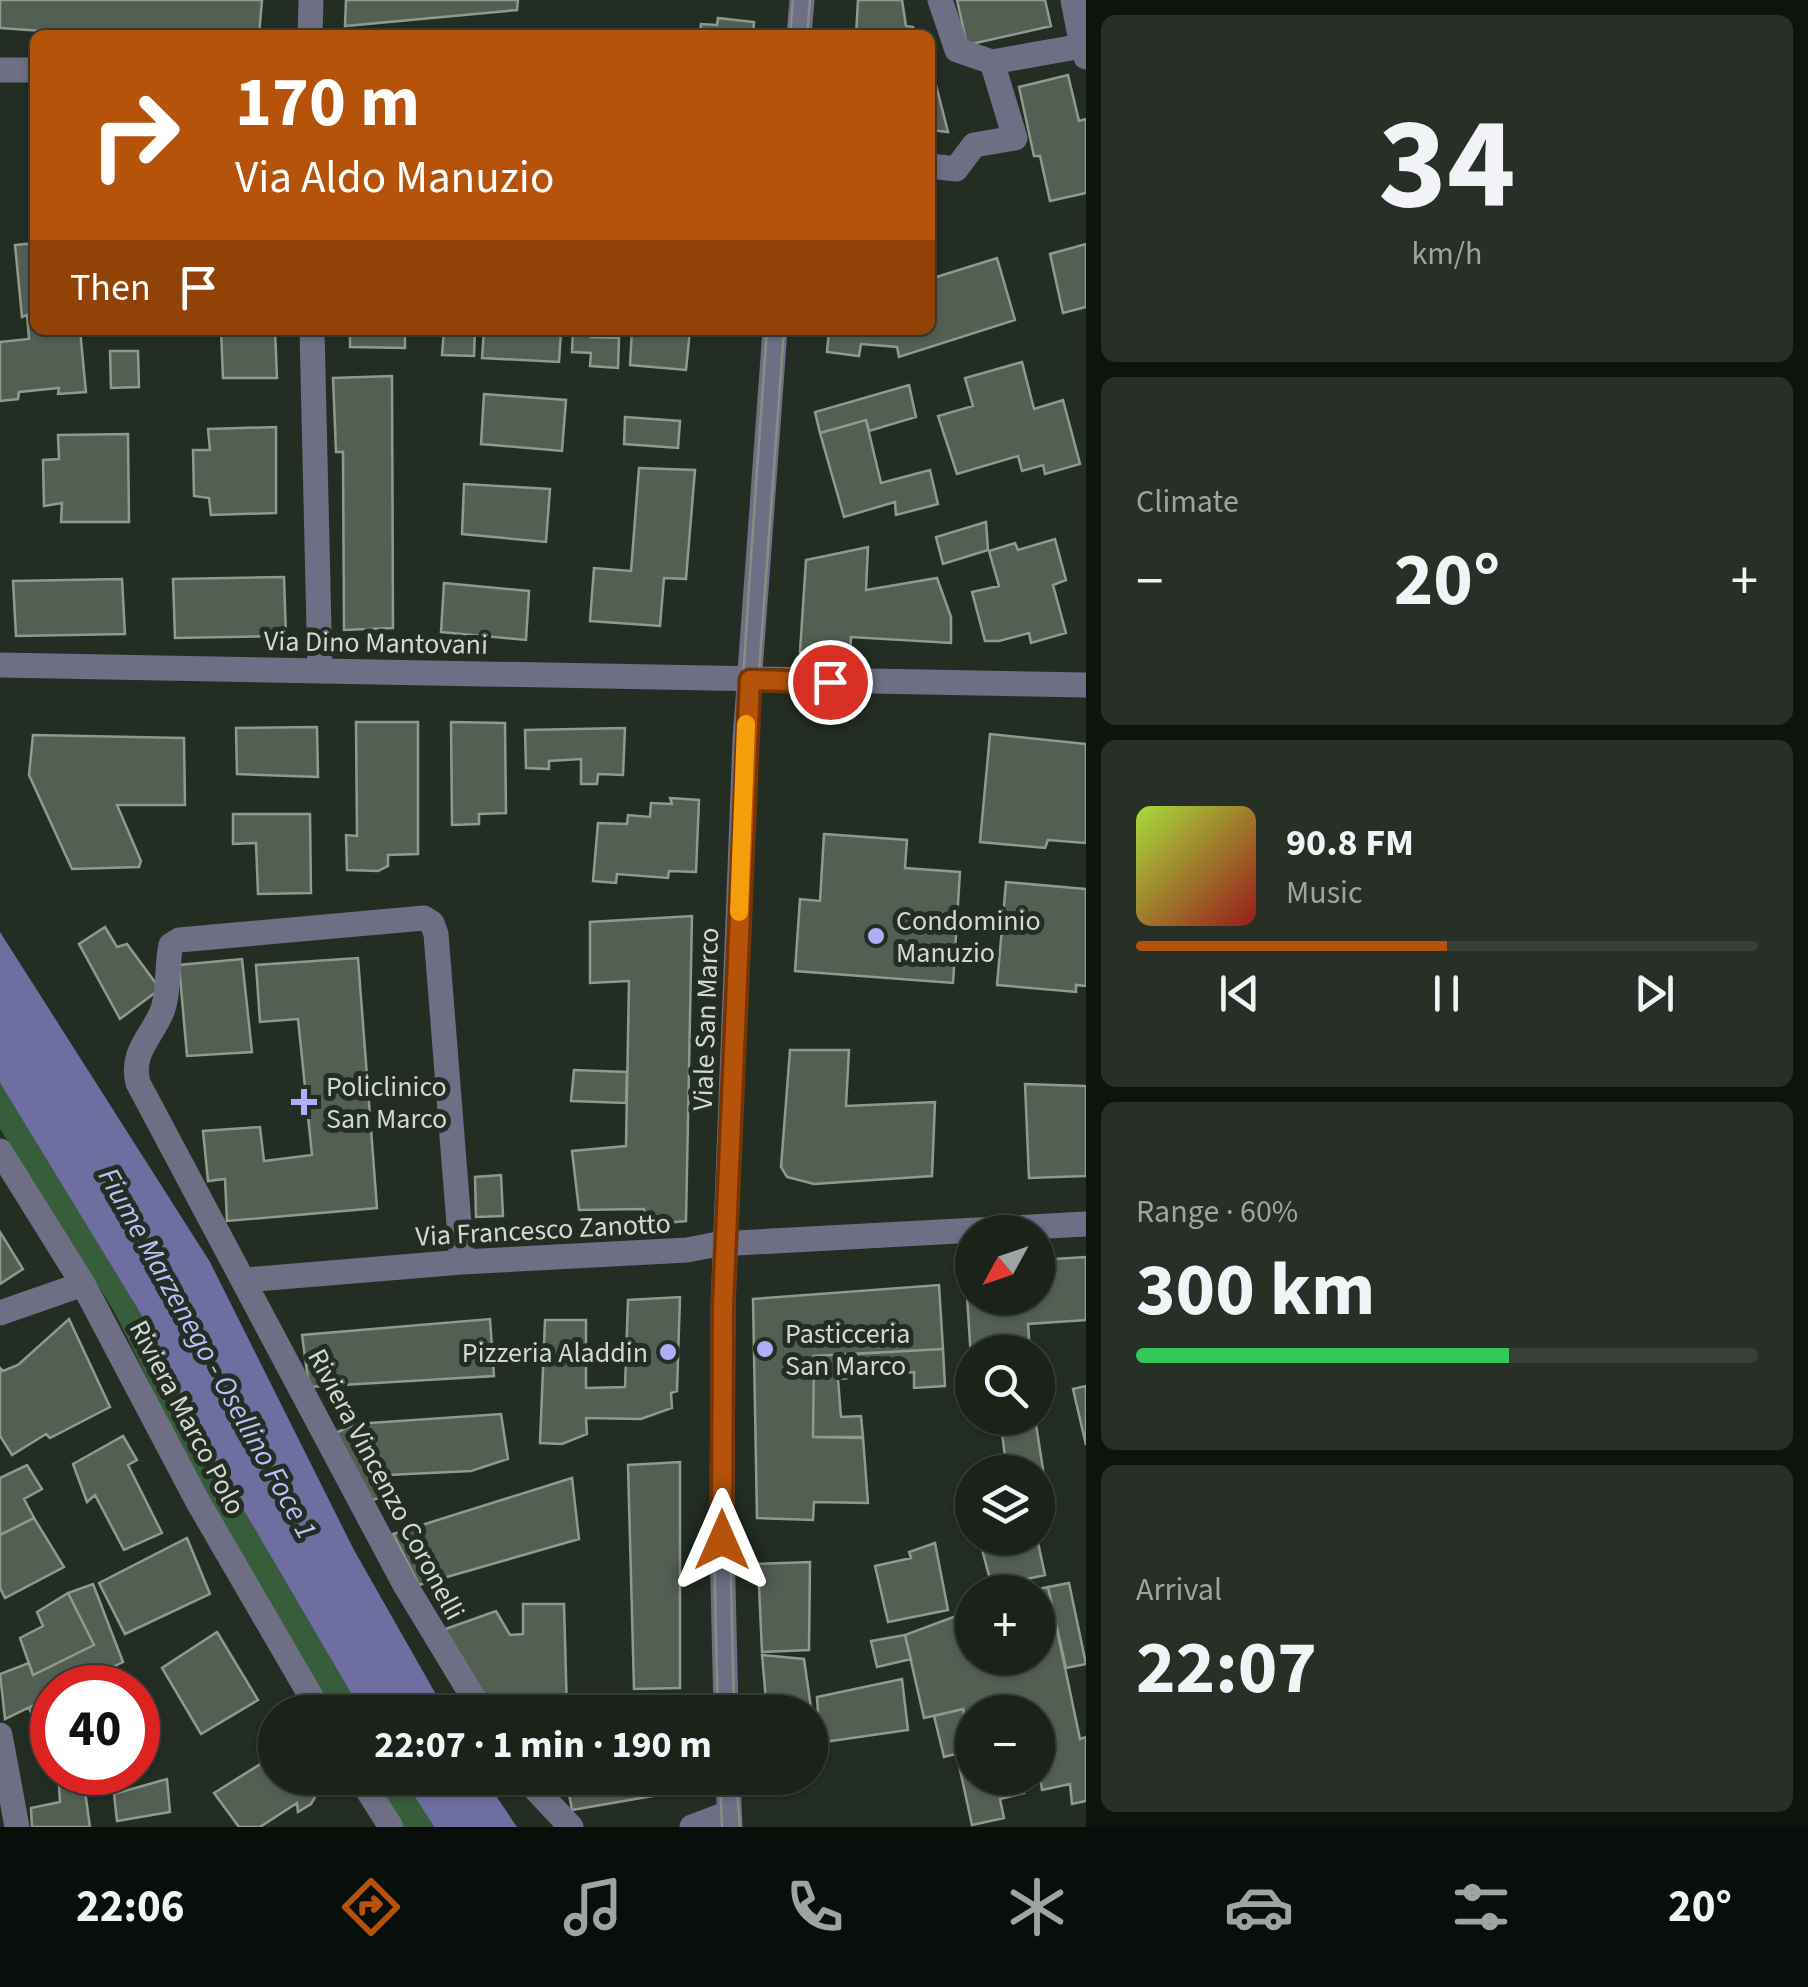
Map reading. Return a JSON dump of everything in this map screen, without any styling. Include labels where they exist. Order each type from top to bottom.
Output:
[{"type":"street","points":[[310,30],[312,0]]},
{"type":"street","points":[[799,30],[802,0]]},
{"type":"street","points":[[940,0],[958,50],[992,62],[1084,51],[1073,0]]},
{"type":"street","points":[[935,167],[956,169],[974,145],[1015,138],[992,62]]},
{"type":"street","points":[[0,70],[30,70]]},
{"type":"street","points":[[312,335],[320,671]]},
{"type":"street","name":"Viale San Marco","points":[[726,1695],[722,1540],[738,680],[774,335]]},
{"type":"street","name":"Via Dino Mantovani","points":[[0,665],[1086,686]]},
{"type":"street","name":"Riviera Vincenzo Coronelli","points":[[462,1262],[436,934],[432,923],[424,918],[179,940],[172,945],[163,1008],[141,1046],[135,1069],[138,1083],[404,1584],[472,1695]]},
{"type":"street","name":"Riviera Marco Polo","points":[[0,1151],[84,1284],[231,1563],[310,1695]]},
{"type":"street","name":"Via Francesco Zanotto","points":[[244,1280],[462,1262],[687,1250],[726,1244],[1086,1224]]},
{"type":"street","points":[[0,1313],[84,1284]]},
{"type":"street","points":[[0,1735],[17,1827]]},
{"type":"street","points":[[370,1795],[390,1827]]},
{"type":"street","points":[[541,1795],[571,1827]]},
{"type":"street","points":[[692,1827],[729,1820],[728,1795]]},
{"type":"green space","points":[[0,1083],[142,1316],[208,1449],[352,1695],[322,1695],[189,1463],[115,1313],[0,1129]]},
{"type":"green space","points":[[383,1795],[414,1795],[434,1827],[403,1827]]},
{"type":"water","name":"Fiume Marzenego - Osellino Foce 1","points":[[0,932],[210,1262],[354,1550],[436,1695],[352,1695],[208,1449],[142,1316],[0,1083]]},
{"type":"water","points":[[414,1795],[495,1795],[517,1827],[434,1827]]},
{"type":"building","points":[[0,0],[262,0],[259,30],[0,28]]},
{"type":"building","points":[[346,0],[518,0],[517,10],[345,26]]},
{"type":"building","points":[[858,0],[902,0],[906,26],[913,27],[913,30],[856,30]]},
{"type":"building","points":[[957,0],[1045,0],[1051,26],[967,45]]},
{"type":"building","points":[[718,18],[754,22],[753,30],[700,30],[701,24],[717,25]]},
{"type":"building","points":[[1068,75],[1079,121],[1086,119],[1086,193],[1050,201],[1040,156],[1034,156],[1019,87]]},
{"type":"building","points":[[936,85],[948,132],[935,131]]},
{"type":"building","points":[[30,244],[30,335],[80,335],[86,392],[58,394],[59,388],[19,392],[18,399],[0,401],[0,342],[29,339],[27,315],[22,317],[15,245]]},
{"type":"building","points":[[1086,244],[1086,307],[1063,313],[1050,254]]},
{"type":"building","points":[[997,258],[1015,320],[899,357],[897,347],[861,344],[859,356],[827,352],[829,335],[935,335],[935,277]]},
{"type":"building","points":[[221,335],[275,335],[277,378],[223,378]]},
{"type":"building","points":[[350,335],[405,335],[405,348],[350,347]]},
{"type":"building","points":[[444,335],[475,335],[474,356],[442,355]]},
{"type":"building","points":[[484,335],[561,335],[559,362],[482,358]]},
{"type":"building","points":[[573,335],[619,338],[618,368],[590,366],[591,353],[572,352]]},
{"type":"building","points":[[632,335],[690,335],[686,370],[630,365]]},
{"type":"building","points":[[110,351],[138,351],[139,387],[111,388]]},
{"type":"building","points":[[1022,362],[1034,409],[1063,400],[1080,464],[1045,474],[1043,465],[1022,471],[1018,456],[957,474],[938,416],[973,406],[965,378]]},
{"type":"building","points":[[392,376],[393,628],[344,630],[343,452],[336,452],[333,378]]},
{"type":"building","points":[[909,385],[916,417],[869,431],[866,420],[820,433],[815,412]]},
{"type":"building","points":[[484,394],[566,400],[562,451],[481,444]]},
{"type":"building","points":[[625,417],[680,421],[678,448],[624,444]]},
{"type":"building","points":[[866,420],[881,483],[930,470],[938,504],[896,515],[895,502],[844,517],[820,433]]},
{"type":"building","points":[[276,427],[276,513],[211,515],[209,498],[194,496],[193,450],[210,450],[208,429]]},
{"type":"building","points":[[128,434],[129,522],[61,522],[62,503],[44,506],[43,460],[59,459],[58,435]]},
{"type":"building","points":[[639,468],[695,470],[686,579],[664,578],[660,626],[590,621],[594,568],[631,571]]},
{"type":"building","points":[[464,484],[550,489],[546,542],[462,534]]},
{"type":"building","points":[[986,522],[988,550],[943,564],[936,537]]},
{"type":"building","points":[[1055,539],[1066,580],[1053,585],[1066,633],[1031,643],[1029,633],[985,641],[972,592],[999,586],[989,551],[1015,543],[1018,550]]},
{"type":"building","points":[[868,547],[866,590],[937,578],[951,617],[951,643],[851,637],[850,654],[800,652],[806,560]]},
{"type":"building","points":[[284,577],[286,636],[175,638],[173,579]]},
{"type":"building","points":[[122,579],[125,634],[16,636],[13,581]]},
{"type":"building","points":[[444,583],[529,591],[526,640],[441,632]]},
{"type":"building","points":[[356,722],[418,722],[418,854],[388,855],[388,866],[378,871],[347,870],[346,835],[357,836]]},
{"type":"building","points":[[451,722],[505,723],[506,813],[479,814],[479,824],[452,825]]},
{"type":"building","points":[[317,727],[318,777],[237,774],[236,728]]},
{"type":"building","points":[[625,728],[623,775],[598,774],[597,784],[581,784],[581,759],[549,761],[549,769],[526,768],[525,730]]},
{"type":"building","name":"Condominio Manuzio","points":[[990,734],[1086,744],[1086,843],[1048,840],[1045,848],[980,842]]},
{"type":"building","points":[[33,735],[184,738],[185,805],[117,805],[141,861],[139,867],[72,869],[29,775]]},
{"type":"building","points":[[670,798],[699,800],[696,872],[669,871],[668,878],[617,874],[616,883],[593,881],[598,823],[627,824],[628,815],[650,817],[651,803],[672,804]]},
{"type":"building","points":[[233,814],[310,814],[311,893],[258,894],[256,843],[233,844]]},
{"type":"building","name":"Condominio Manuzio","points":[[824,834],[907,840],[905,868],[960,872],[953,983],[795,971],[800,899],[820,901]]},
{"type":"building","name":"Condominio Manuzio","points":[[1006,882],[1086,889],[1086,986],[1076,985],[1076,992],[997,985]]},
{"type":"building","points":[[692,916],[686,1221],[645,1225],[644,1209],[579,1210],[572,1151],[626,1146],[629,981],[590,983],[590,922]]},
{"type":"building","points":[[105,927],[117,947],[127,944],[160,989],[120,1019],[79,944]]},
{"type":"building","points":[[358,958],[377,1208],[227,1221],[225,1179],[208,1181],[203,1131],[260,1127],[264,1161],[312,1155],[298,1019],[260,1022],[256,965]]},
{"type":"building","points":[[242,959],[252,1052],[187,1056],[179,965]]},
{"type":"building","points":[[790,1050],[849,1050],[846,1106],[935,1102],[932,1176],[814,1184],[787,1177],[781,1167]]},
{"type":"building","points":[[574,1070],[627,1072],[626,1103],[571,1101]]},
{"type":"building","points":[[1025,1084],[1086,1086],[1086,1176],[1029,1178]]},
{"type":"building","points":[[501,1175],[503,1216],[476,1217],[475,1177]]},
{"type":"building","points":[[0,1232],[23,1269],[0,1284]]},
{"type":"building","points":[[1086,1257],[1086,1320],[1028,1324],[1029,1335],[969,1335],[968,1315],[1055,1315],[1055,1259]]},
{"type":"building","points":[[939,1285],[943,1349],[814,1356],[813,1437],[863,1438],[868,1503],[814,1502],[813,1520],[757,1518],[753,1299]]},
{"type":"building","points":[[680,1297],[677,1391],[671,1393],[672,1408],[641,1419],[586,1418],[587,1434],[562,1444],[540,1443],[545,1320],[586,1320],[586,1388],[625,1387],[628,1300]]},
{"type":"building","points":[[69,1319],[110,1407],[50,1438],[46,1434],[12,1455],[0,1436],[0,1368],[3,1371],[18,1365]]},
{"type":"building","points":[[490,1319],[494,1376],[309,1387],[302,1335]]},
{"type":"building","points":[[943,1349],[945,1386],[914,1388],[914,1372],[838,1379],[841,1417],[861,1416],[863,1437],[813,1437],[814,1356]]},
{"type":"building","points":[[1086,1386],[1086,1445],[1073,1389]]},
{"type":"building","points":[[501,1414],[508,1459],[471,1471],[388,1475],[396,1492],[370,1501],[331,1435],[355,1424]]},
{"type":"building","points":[[1002,1435],[1038,1435],[1041,1455],[1005,1455]]},
{"type":"building","points":[[123,1436],[137,1460],[128,1465],[162,1533],[124,1550],[95,1495],[87,1502],[73,1464]]},
{"type":"building","points":[[680,1462],[680,1688],[634,1689],[628,1465]]},
{"type":"building","points":[[27,1465],[42,1489],[24,1499],[34,1518],[0,1535],[0,1478]]},
{"type":"building","points":[[572,1478],[579,1539],[419,1585],[393,1534]]},
{"type":"building","points":[[34,1518],[64,1567],[5,1598],[0,1588],[0,1535]]},
{"type":"building","points":[[187,1538],[210,1594],[125,1634],[99,1583]]},
{"type":"building","points":[[935,1543],[948,1610],[888,1622],[875,1566],[911,1558],[909,1552]]},
{"type":"building","points":[[984,1555],[1041,1555],[1045,1575],[989,1575]]},
{"type":"building","points":[[810,1562],[809,1650],[762,1652],[758,1564]]},
{"type":"building","points":[[1069,1583],[1086,1664],[1066,1668],[1055,1618],[1055,1586]]},
{"type":"building","points":[[93,1584],[123,1662],[53,1665],[94,1645],[68,1593]]},
{"type":"building","points":[[68,1593],[94,1645],[53,1665],[30,1666],[20,1638],[43,1626],[37,1612]]},
{"type":"building","points":[[523,1604],[564,1604],[567,1695],[478,1695],[440,1631],[496,1611],[510,1635],[523,1634]]},
{"type":"building","points":[[955,1616],[955,1675],[1055,1675],[1055,1620],[1080,1739],[1086,1737],[1086,1801],[1072,1804],[1070,1784],[1055,1787],[1055,1695],[955,1695],[955,1711],[924,1718],[905,1635]]},
{"type":"building","points":[[217,1632],[258,1700],[201,1734],[162,1668]]},
{"type":"building","points":[[905,1635],[911,1659],[877,1667],[871,1641]]},
{"type":"building","points":[[762,1655],[804,1659],[809,1695],[766,1695]]},
{"type":"building","points":[[29,1663],[30,1707],[5,1719],[0,1674]]},
{"type":"building","points":[[902,1679],[908,1730],[828,1741],[826,1695]]},
{"type":"building","points":[[955,1711],[955,1754],[944,1757],[934,1716]]},
{"type":"building","points":[[258,1766],[258,1795],[316,1795],[311,1804],[298,1812],[297,1803],[260,1827],[239,1827],[214,1793]]},
{"type":"building","points":[[167,1779],[170,1812],[117,1821],[114,1795],[160,1795],[160,1781]]},
{"type":"building","points":[[60,1795],[86,1795],[90,1827],[32,1827],[31,1808],[60,1802]]},
{"type":"building","points":[[569,1795],[659,1795],[572,1810]]},
{"type":"building","points":[[966,1795],[1016,1795],[1000,1799],[1004,1818],[972,1825]]},
{"type":"tram line","points":[[790,30],[793,0]]},
{"type":"tram line","points":[[807,30],[810,0]]},
{"type":"tram line","points":[[718,1695],[715,1366],[724,1021],[767,335]]},
{"type":"tram line","points":[[734,1695],[730,1540],[733,1243],[754,740],[784,335]]},
{"type":"tram line","points":[[721,1795],[722,1827]]},
{"type":"tram line","points":[[737,1795],[740,1827]]},
{"type":"slow traffic","points":[[739,912],[746,724]]},
{"type":"place","name":"Condominio Manuzio","points":[[876,936]]},
{"type":"place","name":"Policlinico San Marco","points":[[304,1102]]},
{"type":"place","name":"Pasticceria San Marco","points":[[765,1349]]},
{"type":"place","name":"Pizzeria Aladdin","points":[[668,1352]]},
{"type":"route","points":[[722,1540],[723,1306],[750,680],[830,682]]}]
